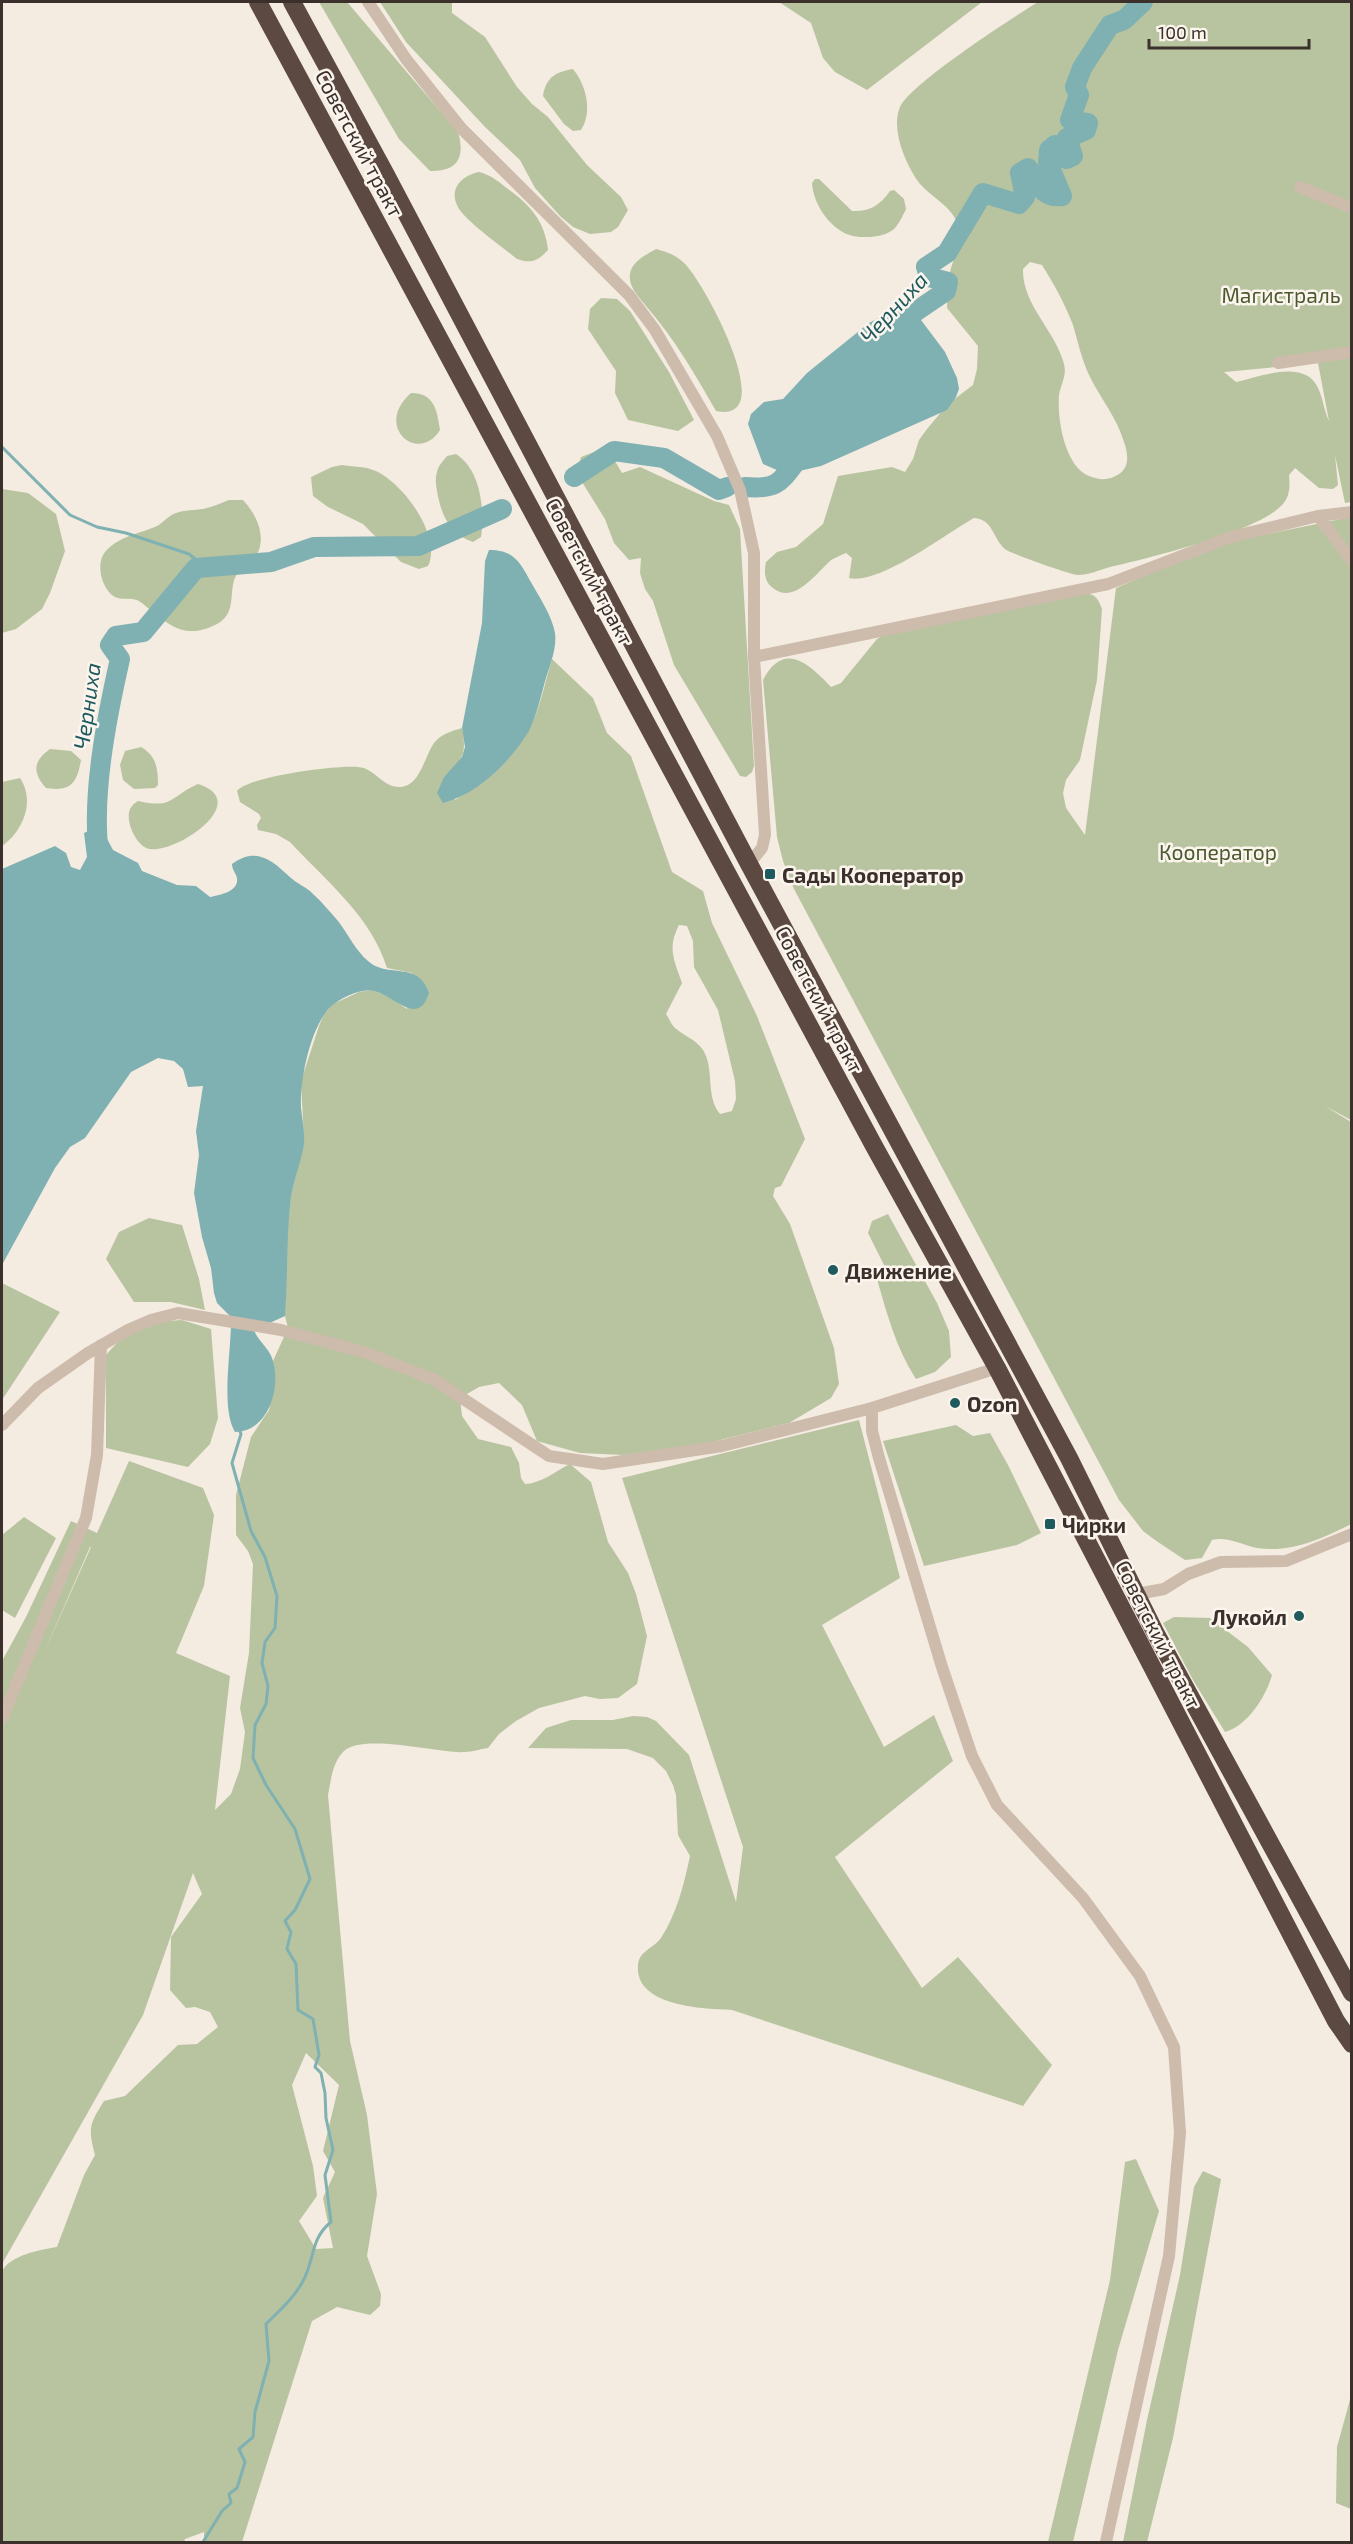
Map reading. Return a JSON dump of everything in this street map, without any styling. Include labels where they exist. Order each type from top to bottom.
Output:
[{"type":"highway","name":"Советский тракт","points":[[258,2],[874,1146],[997,1368],[1336,2021],[1352,2044]]},
{"type":"highway","name":"Советский тракт","points":[[291,2],[385,173],[749,864],[1069,1458],[1137,1594],[1352,1993]]},
{"type":"street","points":[[368,2],[406,59],[461,128],[629,295],[655,330],[717,436],[740,490],[754,553],[754,657],[765,835],[762,848],[749,864]]},
{"type":"street","points":[[1300,186],[1352,208]]},
{"type":"street","points":[[1278,363],[1352,352]]},
{"type":"street","points":[[754,657],[1108,584],[1231,537],[1318,516],[1352,512]]},
{"type":"street","points":[[1318,516],[1352,561]]},
{"type":"street","points":[[2,1425],[38,1388],[101,1345],[151,1320],[178,1313],[256,1326],[364,1352],[435,1380],[549,1456],[603,1464],[722,1446],[872,1408],[997,1368]]},
{"type":"street","points":[[2,1719],[86,1518],[98,1455],[101,1345]]},
{"type":"street","points":[[872,1408],[872,1431],[879,1458],[942,1667],[972,1756],[997,1805],[1083,1898],[1140,1976],[1174,2047],[1180,2133],[1169,2256],[1106,2542]]},
{"type":"street","points":[[1137,1594],[1164,1589],[1188,1574],[1221,1562],[1286,1562],[1352,1534]]},
{"type":"green space","points":[[319,2],[347,2],[458,132],[460,155],[448,169],[430,171],[399,139]]},
{"type":"green space","points":[[380,2],[452,2],[452,13],[485,37],[517,87],[548,117],[587,165],[621,197],[628,210],[618,227],[611,232],[590,234],[573,227],[560,216],[535,188],[520,160],[485,127],[406,42]]},
{"type":"green space","points":[[779,2],[982,2],[867,90],[835,72],[823,58],[811,23]]},
{"type":"green space","name":"Магистраль","points":[[1038,2],[1351,2],[1351,502],[1345,503],[1335,455],[1338,485],[1333,489],[1319,488],[1295,468],[1289,475],[1288,495],[1282,505],[1250,525],[1201,543],[1090,573],[1073,574],[1009,551],[1001,545],[985,522],[974,518],[912,557],[878,574],[849,578],[852,558],[846,553],[831,561],[804,586],[788,593],[781,592],[773,588],[766,580],[766,562],[777,552],[796,547],[823,524],[838,476],[892,467],[905,472],[913,459],[919,440],[927,429],[948,404],[973,385],[977,369],[978,346],[947,308],[949,276],[959,244],[959,228],[951,213],[920,184],[911,170],[900,143],[898,115],[900,107],[922,83],[963,52]],"holes":[[[1030,262],[1042,265],[1059,294],[1073,325],[1087,371],[1121,433],[1127,460],[1123,471],[1112,478],[1100,479],[1080,471],[1068,452],[1059,416],[1059,395],[1065,372],[1064,364],[1054,340],[1028,294],[1023,269]],[[1318,363],[1329,421],[1317,386],[1302,373],[1280,372],[1236,382],[1224,372]]]},
{"type":"green space","points":[[573,69],[584,90],[587,115],[581,130],[573,131],[564,124],[543,96],[553,76]]},
{"type":"green space","points":[[479,172],[501,184],[530,208],[544,230],[548,250],[541,257],[530,261],[517,259],[460,211],[455,199],[456,188],[463,179]]},
{"type":"green space","points":[[815,179],[819,179],[852,211],[874,207],[890,191],[894,190],[904,199],[906,209],[896,227],[888,233],[874,237],[853,236],[837,229],[825,216],[813,191],[812,183]]},
{"type":"green space","points":[[656,249],[671,254],[684,263],[694,275],[720,321],[740,375],[742,396],[734,409],[716,411],[675,344],[632,287],[631,269],[640,259]]},
{"type":"green space","points":[[601,298],[617,299],[630,311],[669,372],[694,420],[678,431],[628,420],[615,393],[616,371],[588,329],[590,309]]},
{"type":"green space","points":[[411,393],[425,396],[430,400],[438,416],[440,430],[431,440],[421,444],[403,437],[396,418],[400,406]]},
{"type":"green space","points":[[599,450],[616,462],[622,473],[640,467],[714,501],[729,505],[740,529],[754,766],[752,772],[746,777],[740,776],[674,665],[653,601],[645,589],[640,573],[641,558],[629,560],[614,543],[605,519],[582,482],[579,464],[581,457]]},
{"type":"green space","points":[[456,454],[471,470],[479,491],[482,515],[481,537],[473,542],[452,528],[441,508],[437,491],[438,468],[447,456]]},
{"type":"green space","points":[[342,465],[367,468],[382,474],[405,495],[416,509],[429,539],[431,554],[428,566],[419,569],[401,562],[363,524],[328,507],[313,496],[311,477]]},
{"type":"green space","points":[[2,489],[28,493],[56,514],[65,551],[42,609],[16,629],[2,633]]},
{"type":"green space","points":[[229,500],[243,500],[247,505],[258,523],[261,543],[256,555],[236,575],[231,605],[224,619],[198,631],[182,630],[168,623],[135,599],[115,597],[110,594],[103,583],[100,570],[102,557],[116,542],[157,526],[173,514],[206,508]]},
{"type":"green space","name":"Кооператор","points":[[1351,517],[1351,1120],[1325,1106],[1351,1122],[1351,1524],[1317,1540],[1294,1547],[1257,1548],[1229,1540],[1212,1540],[1202,1558],[1185,1560],[1143,1531],[1119,1500],[794,889],[777,837],[763,680],[779,661],[788,659],[805,664],[831,687],[841,683],[877,639],[896,628],[1084,593],[1091,594],[1097,599],[1102,609],[1097,680],[1080,760],[1066,780],[1063,793],[1066,808],[1085,835],[1116,588],[1218,544]]},
{"type":"green space","points":[[552,659],[593,698],[607,733],[631,756],[672,872],[703,891],[712,923],[757,1016],[805,1139],[781,1186],[775,1188],[773,1196],[790,1224],[834,1348],[839,1384],[831,1398],[789,1423],[704,1444],[623,1455],[580,1453],[537,1441],[522,1405],[499,1383],[479,1387],[460,1398],[462,1416],[478,1439],[511,1447],[519,1463],[521,1478],[525,1484],[542,1480],[570,1464],[591,1482],[608,1542],[628,1573],[647,1636],[637,1684],[618,1698],[600,1699],[585,1696],[539,1708],[499,1734],[488,1748],[453,1752],[401,1745],[366,1744],[353,1746],[339,1757],[332,1772],[328,1795],[350,2041],[367,2115],[377,2194],[367,2256],[381,2294],[380,2306],[370,2315],[337,2307],[312,2321],[242,2542],[204,2542],[204,2532],[185,2539],[184,2542],[2,2542],[2,2271],[6,2265],[19,2257],[57,2247],[84,2175],[95,2155],[91,2127],[104,2101],[125,2096],[178,2045],[197,2044],[218,2027],[210,2012],[195,2007],[186,2008],[170,1990],[171,1937],[202,1894],[193,1873],[143,2015],[2,2264],[2,1661],[26,1617],[71,1521],[97,1533],[129,1461],[203,1488],[214,1515],[204,1586],[176,1653],[230,1676],[215,1810],[231,1794],[240,1769],[245,1732],[240,1708],[249,1653],[253,1564],[248,1551],[236,1535],[236,1495],[251,1437],[269,1410],[275,1378],[273,1361],[288,1328],[285,1316],[287,1233],[291,1195],[304,1142],[301,1081],[319,1026],[324,1014],[333,1004],[359,992],[372,990],[386,995],[407,1009],[412,973],[387,968],[370,932],[346,900],[290,842],[276,834],[258,830],[257,825],[261,818],[259,814],[240,802],[237,791],[275,776],[347,767],[364,768],[387,784],[405,786],[412,783],[434,743],[447,733],[462,728],[464,750],[462,756],[456,766],[444,777],[455,800],[496,770],[522,741],[536,713]],"holes":[[[679,925],[687,926],[693,941],[694,967],[718,1010],[735,1081],[736,1099],[732,1111],[720,1114],[715,1107],[707,1057],[697,1043],[674,1027],[666,1014],[682,983],[673,954],[673,941]],[[90,1547],[91,1547],[43,1655]],[[306,2053],[339,2085],[323,2151],[335,2172],[323,2198],[333,2248],[316,2249],[299,2221],[317,2196],[313,2166],[292,2085]]]},
{"type":"green space","points":[[141,747],[150,754],[155,763],[158,785],[155,788],[134,789],[123,780],[120,765],[125,751]]},
{"type":"green space","points":[[50,749],[71,751],[81,760],[75,780],[67,787],[46,788],[39,777],[37,763]]},
{"type":"green space","points":[[20,778],[25,787],[27,806],[16,833],[2,846],[2,782]]},
{"type":"green space","points":[[198,784],[213,792],[218,802],[214,813],[205,824],[192,835],[162,848],[146,848],[137,840],[129,821],[133,805],[138,801],[165,803]]},
{"type":"green space","points":[[888,1214],[937,1303],[949,1331],[951,1357],[935,1372],[916,1379],[903,1355],[888,1318],[877,1279],[886,1269],[868,1233],[872,1221]]},
{"type":"green space","points":[[149,1218],[182,1225],[199,1279],[205,1310],[171,1302],[134,1302],[106,1259],[119,1232]]},
{"type":"green space","points":[[2,1283],[60,1312],[2,1400]]},
{"type":"green space","points":[[182,1320],[211,1329],[218,1418],[210,1444],[188,1467],[106,1448],[106,1355],[123,1337],[139,1327],[157,1322]]},
{"type":"green space","points":[[859,1420],[900,1578],[822,1625],[884,1747],[934,1715],[953,1761],[835,1857],[922,1988],[958,1957],[1052,2065],[1023,2106],[732,2010],[674,2003],[647,1990],[640,1979],[639,1960],[661,1938],[671,1919],[690,1856],[678,1835],[676,1795],[673,1785],[666,1771],[653,1758],[627,1749],[528,1748],[546,1728],[571,1720],[613,1720],[633,1716],[647,1717],[656,1721],[689,1755],[736,1902],[743,1847],[622,1478]]},
{"type":"green space","points":[[956,1425],[973,1436],[990,1433],[1041,1533],[1017,1545],[924,1566],[883,1441]]},
{"type":"green space","points":[[24,1517],[56,1538],[15,1618],[2,1610],[2,1535]]},
{"type":"green space","points":[[1174,1617],[1210,1618],[1248,1647],[1272,1675],[1254,1710],[1233,1729],[1225,1732],[1193,1680],[1163,1623]]},
{"type":"green space","points":[[1136,2159],[1159,2211],[1118,2350],[1073,2542],[1048,2542],[1110,2280],[1125,2162]]},
{"type":"green space","points":[[1203,2171],[1221,2179],[1173,2438],[1147,2542],[1123,2542],[1147,2420],[1180,2275],[1194,2187]]},
{"type":"green space","points":[[1351,2396],[1351,2509],[1336,2503],[1337,2447]]},
{"type":"water","points":[[891,311],[915,312],[945,352],[957,378],[959,389],[947,410],[821,466],[786,474],[763,464],[748,424],[751,414],[764,402],[783,399],[807,373],[869,323]]},
{"type":"water","points":[[489,550],[511,555],[524,570],[551,620],[555,633],[554,650],[534,718],[522,742],[503,765],[481,784],[456,799],[443,803],[437,793],[444,777],[462,757],[465,747],[462,728],[482,623],[485,561]]},
{"type":"water","points":[[95,828],[104,833],[113,850],[138,863],[142,871],[177,885],[196,886],[210,897],[228,892],[235,887],[237,878],[232,864],[249,856],[270,861],[320,900],[368,961],[384,969],[410,973],[418,977],[429,993],[419,1008],[412,1009],[374,991],[361,991],[341,999],[326,1012],[310,1045],[302,1084],[304,1144],[291,1197],[288,1227],[285,1316],[254,1330],[272,1358],[275,1369],[274,1394],[264,1416],[247,1430],[235,1432],[228,1408],[231,1317],[217,1303],[214,1293],[211,1268],[202,1237],[194,1193],[199,1155],[196,1131],[203,1086],[188,1087],[183,1069],[174,1061],[158,1058],[131,1072],[85,1138],[70,1147],[55,1168],[2,1265],[2,869],[55,846],[66,853],[71,867],[80,870],[87,857],[84,833]]},
{"type":"waterway","name":"Черниха","points":[[899,333],[915,312],[946,291],[948,282],[929,277],[926,267],[947,253],[983,193],[1019,204],[1025,197],[1020,173],[1028,168],[1041,189],[1050,195],[1062,196],[1048,163],[1049,150],[1055,145],[1066,159],[1073,156],[1067,138],[1086,130],[1088,123],[1070,120],[1079,95],[1075,87],[1082,68],[1110,25],[1124,20],[1143,2]]},
{"type":"waterway","points":[[2,447],[70,515],[97,527],[126,533],[189,554],[205,567]]},
{"type":"waterway","name":"Черниха","points":[[574,477],[614,451],[664,458],[719,490],[727,487]]},
{"type":"waterway","name":"Черниха","points":[[745,487],[757,488],[773,485],[784,477],[802,454]]},
{"type":"waterway","name":"Черниха","points":[[99,854],[97,831],[99,782],[110,705],[120,659],[110,645],[116,636],[143,632],[196,568],[271,562],[314,547],[418,546],[502,509]]},
{"type":"waterway","points":[[203,2542],[222,2511],[231,2503],[229,2494],[237,2488],[245,2462],[239,2449],[253,2437],[255,2412],[269,2361],[266,2324],[299,2287],[307,2273],[319,2235],[331,2222],[325,2175],[333,2150],[326,2118],[325,2093],[321,2073],[315,2067],[319,2055],[313,2019],[298,2010],[296,1964],[287,1949],[291,1932],[285,1921],[295,1910],[310,1879],[295,1829],[266,1785],[253,1758],[255,1725],[266,1704],[268,1686],[262,1663],[265,1642],[275,1628],[277,1596],[265,1557],[251,1531],[232,1463],[241,1434],[239,1429]]},
{"type":"place","name":"Сады Кооператор","points":[[770,874]]},
{"type":"place","name":"Движение","points":[[833,1270]]},
{"type":"place","name":"Ozon","points":[[955,1403]]},
{"type":"place","name":"Чирки","points":[[1050,1524]]},
{"type":"place","name":"Лукойл","points":[[1299,1616]]}]
